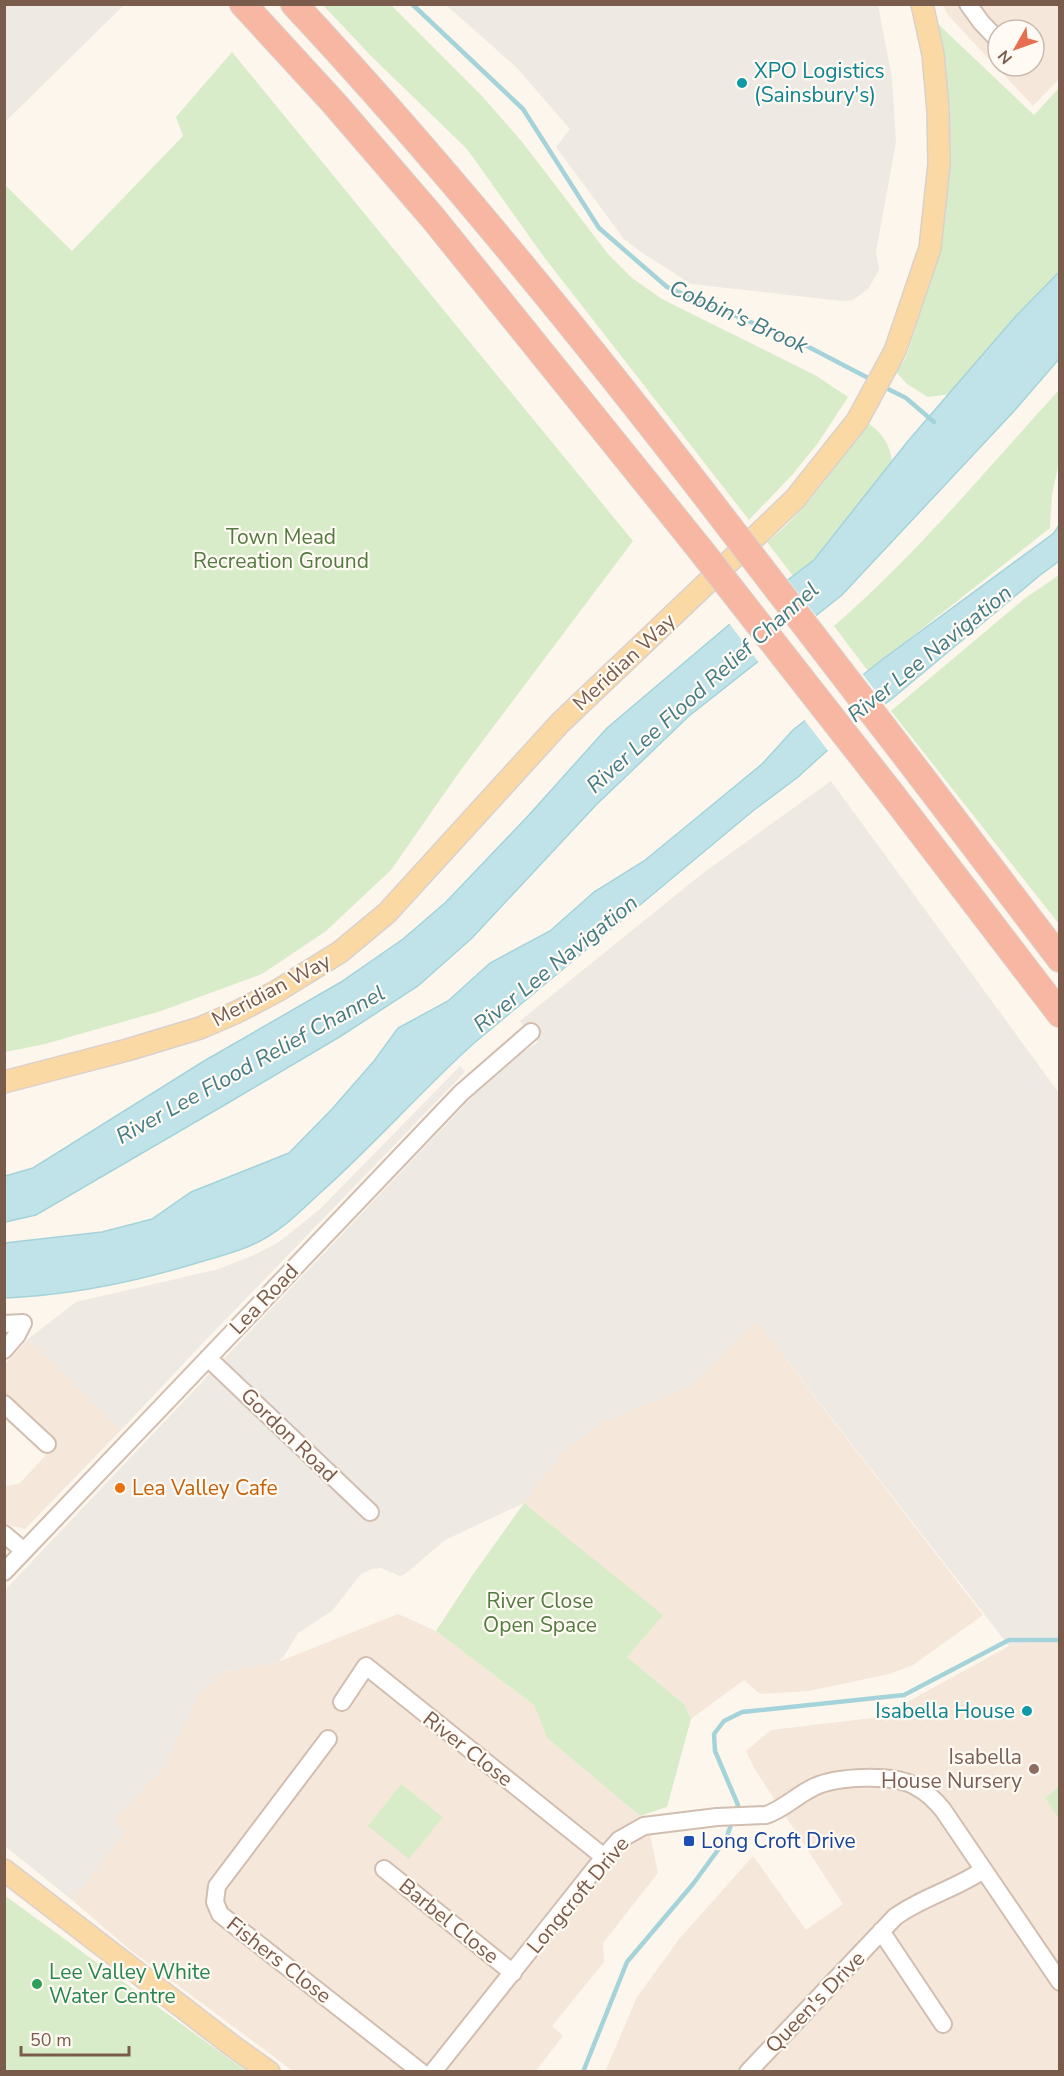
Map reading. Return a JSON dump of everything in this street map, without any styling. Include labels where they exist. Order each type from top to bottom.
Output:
[{"type":"highway","points":[[243,4],[333,102],[433,218],[699,548],[894,797],[1059,1014]]},
{"type":"highway","points":[[294,4],[446,175],[598,361],[728,525],[1059,959]]},
{"type":"main road","name":"Meridian Way","points":[[4,1082],[127,1050],[200,1028],[277,992],[340,952],[387,913],[560,723],[795,499],[857,421],[895,351],[930,248],[939,164],[938,110],[933,54],[922,4]]},
{"type":"main road","points":[[4,1870],[269,2072]]},
{"type":"street","points":[[968,4],[986,27]]},
{"type":"street","name":"Lea Road","points":[[4,1572],[460,1094],[531,1032]]},
{"type":"street","points":[[4,1323],[23,1323],[17,1335],[4,1350]]},
{"type":"street","name":"Gordon Road","points":[[208,1358],[370,1512]]},
{"type":"street","points":[[4,1404],[47,1444]]},
{"type":"street","points":[[4,1534],[24,1551]]},
{"type":"street","name":"River Close","points":[[342,1702],[366,1666],[604,1857]]},
{"type":"street","name":"Fishers Close","points":[[328,1740],[217,1886],[215,1902],[220,1914],[420,2072]]},
{"type":"street","name":"Longcroft Drive","points":[[433,2072],[619,1840],[639,1827],[776,1812],[819,1785],[860,1779],[880,1778],[914,1785],[937,1802],[1059,1982]]},
{"type":"street","name":"Barbel Close","points":[[384,1869],[513,1973]]},
{"type":"street","name":"Queen's Drive","points":[[748,2072],[881,1931],[903,1911],[962,1883],[983,1870]]},
{"type":"street","points":[[881,1931],[944,2024]]},
{"type":"shaded area","points":[[5,4],[124,4],[124,5],[5,122]]},
{"type":"shaded area","points":[[446,5],[878,5],[892,78],[896,142],[876,252],[879,270],[868,289],[853,300],[842,301],[691,284],[644,254],[624,239],[556,147],[570,129],[516,67]]},
{"type":"shaded area","points":[[943,5],[1059,5],[1059,79],[1033,106],[1007,78],[1046,78],[1046,18],[986,18],[986,56],[947,14]]},
{"type":"shaded area","points":[[831,781],[1059,1093],[1059,1638],[1009,1646],[756,1321],[690,1387],[605,1421],[562,1452],[524,1503],[445,1540],[404,1575],[400,1576],[381,1568],[361,1574],[332,1611],[298,1633],[278,1662],[223,1672],[197,1697],[165,1766],[113,1821],[126,1832],[72,1900],[5,1846],[4,1591],[488,1080],[508,1062],[538,1042],[520,1021],[703,873]]},
{"type":"shaded area","points":[[460,1066],[465,1072],[121,1430],[28,1339],[76,1302],[219,1269],[279,1242],[319,1210]]},
{"type":"shaded area","points":[[756,1321],[983,1615],[913,1665],[889,1674],[809,1691],[760,1694],[744,1680],[691,1719],[684,1704],[627,1657],[662,1615],[524,1503],[562,1452],[605,1421],[690,1387]]},
{"type":"shaded area","points":[[28,1339],[121,1430],[25,1529],[5,1524],[5,1484],[7,1486],[20,1483],[56,1444],[5,1396],[4,1365]]},
{"type":"shaded area","points":[[398,1614],[436,1631],[534,1705],[547,1738],[640,1816],[646,1815],[658,1873],[603,1943],[604,1962],[552,2026],[563,2036],[535,2072],[293,2071],[129,1949],[72,1900],[126,1832],[113,1821],[165,1766],[197,1696],[223,1672],[278,1662]]},
{"type":"shaded area","points":[[1059,1638],[1059,1786],[1045,1798],[1059,1819],[1059,2071],[605,2072],[637,1997],[680,1938],[753,1856],[806,1930],[843,1904],[754,1768],[746,1751],[771,1730],[880,1717],[1009,1646]]},
{"type":"green space","points":[[323,5],[391,5],[482,96],[523,143],[608,254],[632,278],[662,299],[815,375],[848,397],[818,443],[792,475],[749,520],[544,257],[467,149],[372,57]]},
{"type":"green space","points":[[938,24],[986,70],[986,78],[995,78],[1034,115],[1059,88],[1059,272],[1016,316],[951,394],[928,397],[907,384],[896,372],[906,358],[929,285],[940,219],[947,101]]},
{"type":"green space","name":"Town Mead Recreation Ground","points":[[232,52],[633,541],[460,771],[391,870],[326,931],[262,974],[161,1011],[45,1044],[5,1052],[5,185],[72,251],[183,136],[176,117]]},
{"type":"green space","points":[[1059,390],[1059,462],[1052,495],[1050,528],[868,671],[834,626],[922,541]]},
{"type":"green space","points":[[867,422],[884,438],[892,461],[814,560],[793,576],[767,542],[809,501]]},
{"type":"green space","points":[[1059,575],[1059,924],[891,711],[1024,599]]},
{"type":"green space","name":"River Close Open Space","points":[[524,1503],[663,1615],[627,1657],[684,1704],[691,1719],[667,1807],[640,1816],[547,1738],[534,1705],[436,1631]]},
{"type":"green space","points":[[401,1784],[443,1817],[409,1859],[368,1826]]},
{"type":"green space","points":[[1059,1786],[1059,1819],[1045,1798]]},
{"type":"green space","points":[[4,1895],[246,2071],[5,2071]]},
{"type":"water","name":"River Lee Flood Relief Channel","points":[[1059,272],[1059,359],[1015,410],[842,595],[689,716],[596,805],[472,938],[418,986],[341,1036],[36,1215],[5,1222],[5,1176],[33,1168],[204,1061],[341,982],[403,939],[446,902],[607,728],[731,623],[814,560],[908,441],[1016,316]]},
{"type":"water","name":"River Lee Navigation","points":[[1059,525],[1059,561],[831,747],[798,777],[754,810],[473,1044],[340,1175],[277,1231],[253,1245],[152,1276],[79,1291],[5,1298],[5,1243],[102,1232],[152,1219],[191,1192],[289,1153],[374,1061],[398,1028],[448,1001],[490,963],[550,931],[594,892],[644,861],[762,764],[793,730],[883,659],[1054,533]]},
{"type":"pier","points":[[786,577],[818,618],[760,664],[728,622]]},
{"type":"pier","points":[[861,672],[887,706],[829,752],[803,718]]},
{"type":"waterway","name":"Cobbin's Brook","points":[[412,4],[523,109],[599,228],[667,287],[803,344],[872,380]]},
{"type":"waterway","name":"Cobbin's Brook","points":[[882,386],[906,398],[934,422]]},
{"type":"waterway","points":[[736,1811],[738,1805],[715,1751],[714,1734],[724,1721],[742,1712],[904,1695],[1009,1640],[1060,1640]]},
{"type":"waterway","points":[[583,2072],[627,1962],[693,1884],[726,1839],[733,1819]]},
{"type":"place","name":"XPO Logistics (Sainsbury's)","points":[[742,83]]},
{"type":"place","name":"Lea Valley Cafe","points":[[120,1488]]},
{"type":"place","name":"Isabella House","points":[[1027,1711]]},
{"type":"place","name":"Isabella House Nursery","points":[[1034,1769]]},
{"type":"place","name":"Long Croft Drive","points":[[689,1841]]},
{"type":"place","name":"Lee Valley White Water Centre","points":[[37,1984]]}]
